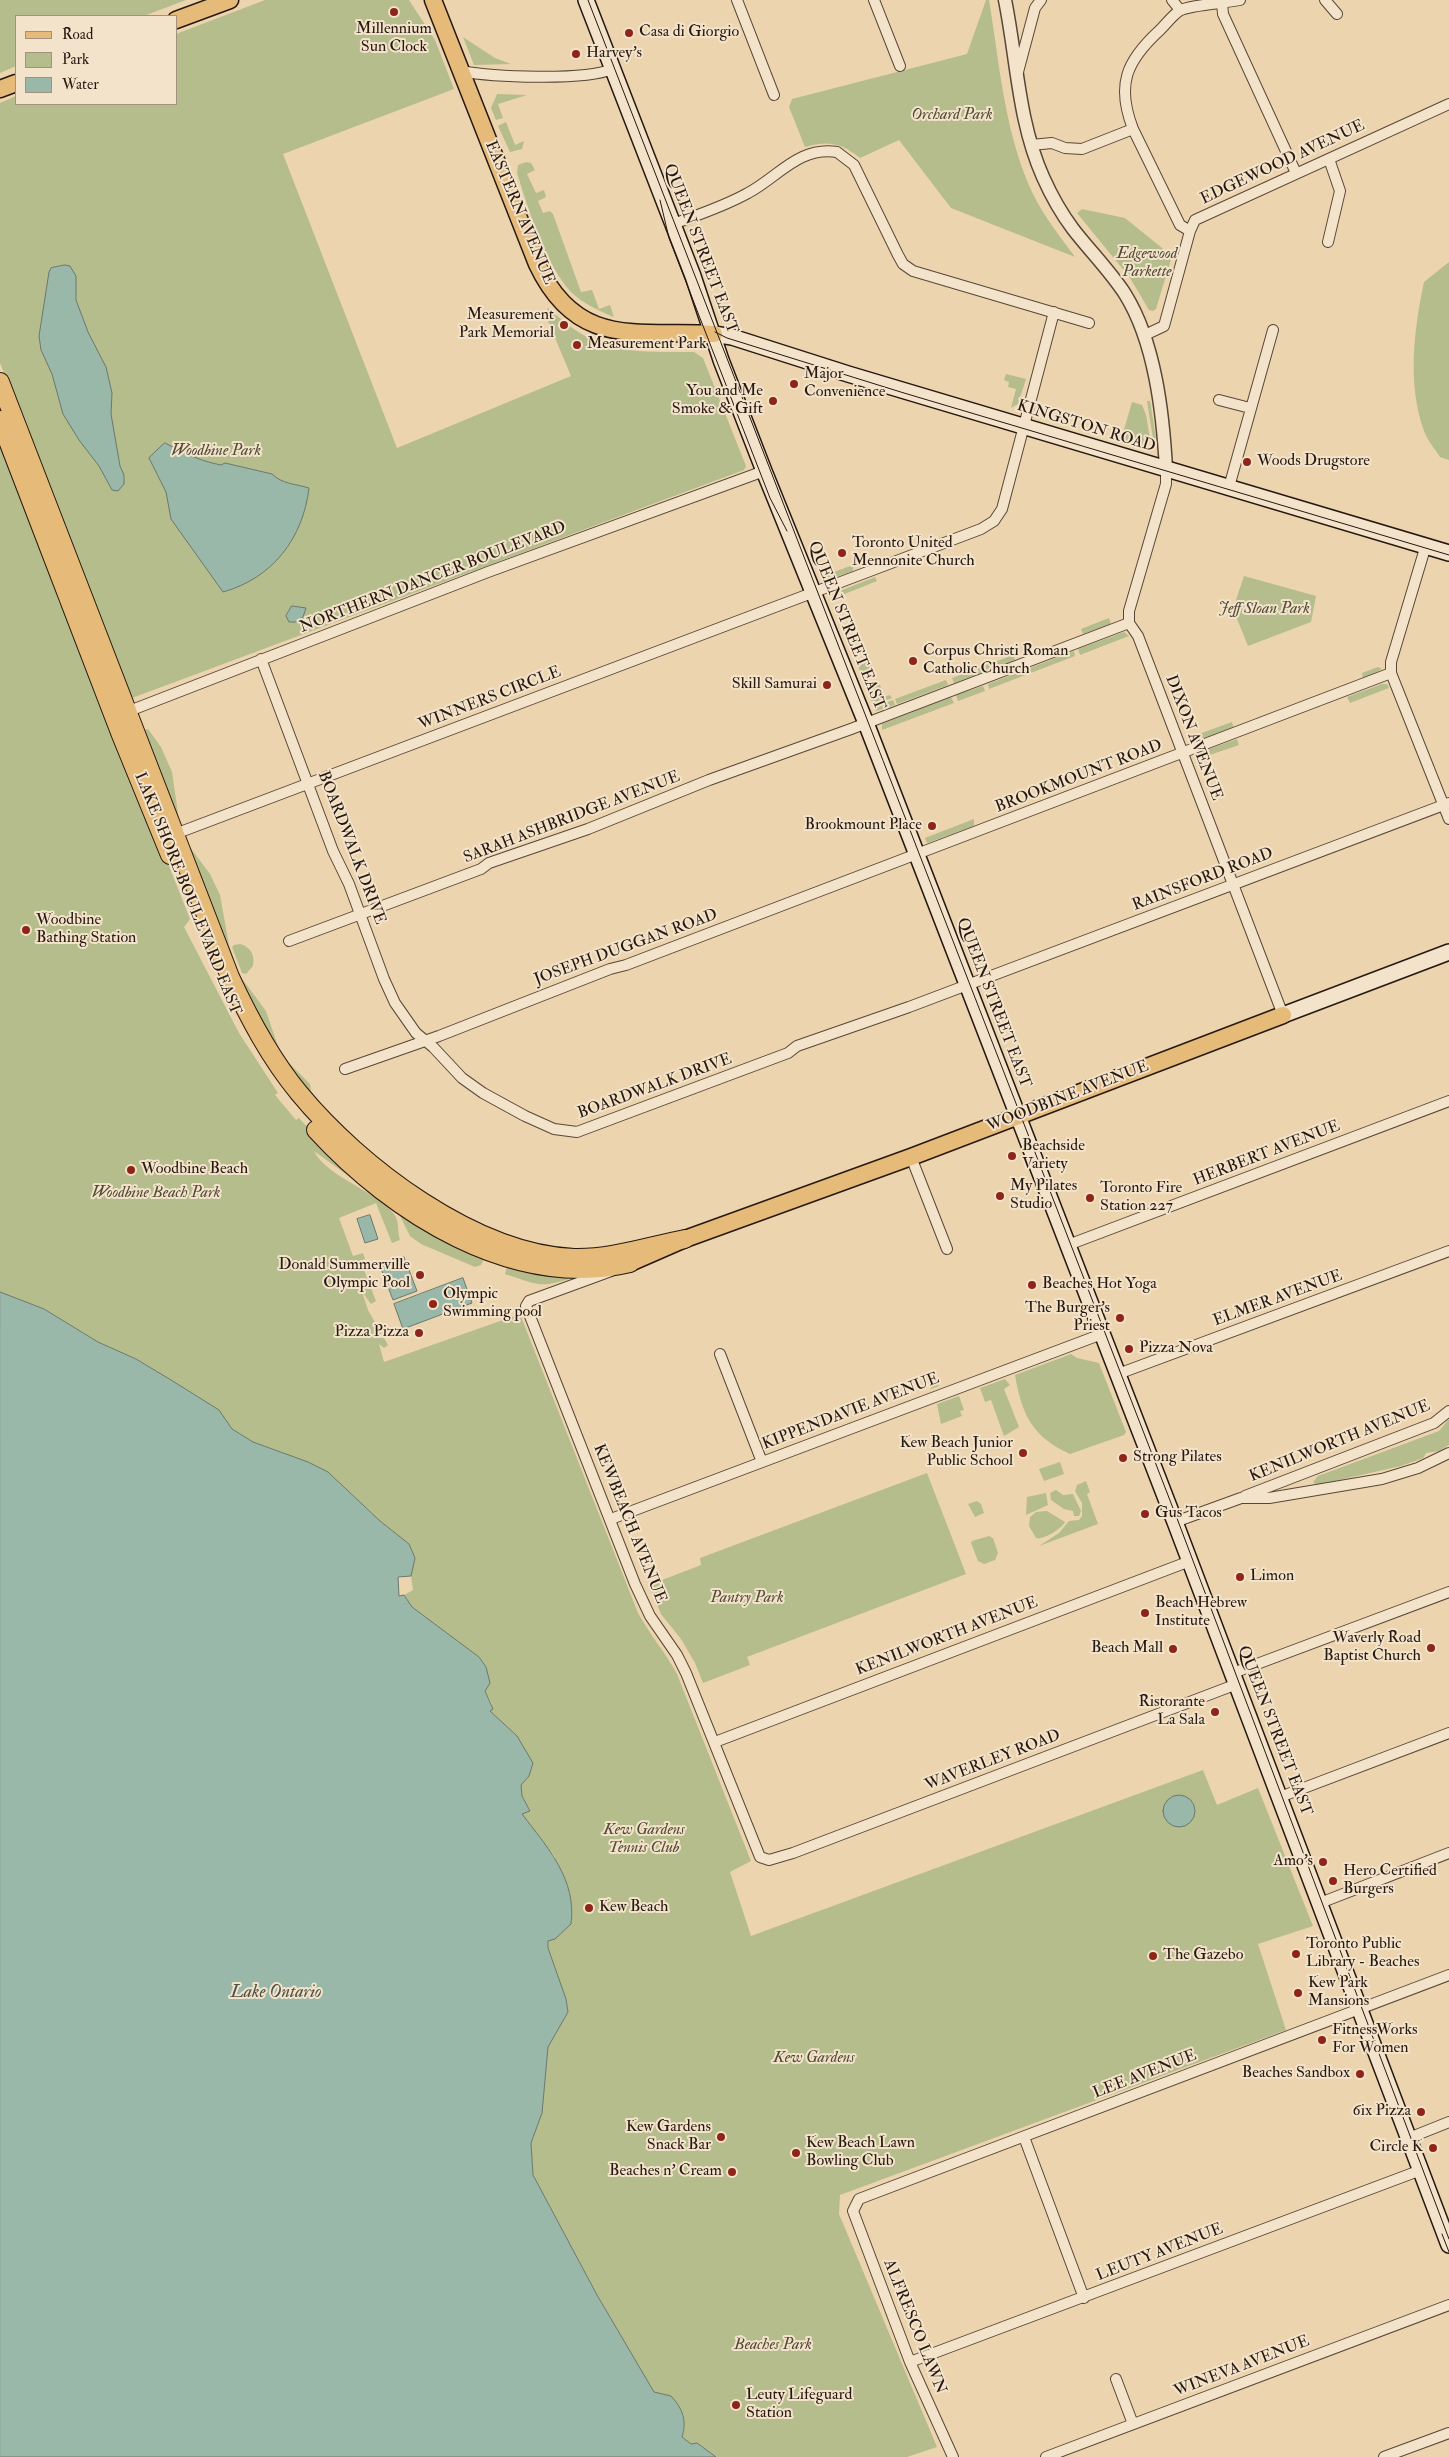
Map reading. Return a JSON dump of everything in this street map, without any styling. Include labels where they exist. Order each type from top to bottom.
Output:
[{"type":"highway","name":"LAKE SHORE BOULEVARD EAST","points":[[0,382],[230,1005],[268,1070],[300,1113],[343,1157],[394,1199],[472,1244],[523,1264],[563,1270],[594,1270],[630,1263]]},
{"type":"highway","name":"LAKE SHORE BOULEVARD EAST","points":[[0,420],[121,714],[175,834],[241,1000],[260,1038],[284,1074],[329,1126],[353,1150],[402,1188],[476,1231],[505,1244],[551,1256],[575,1258],[607,1256]]},
{"type":"highway","name":"WOODBINE AVENUE","points":[[607,1256],[685,1239]]},
{"type":"main road","points":[[178,19],[230,0]]},
{"type":"main road","points":[[420,0],[446,31]]},
{"type":"main road","name":"EASTERN AVENUE","points":[[433,0],[537,264],[549,288],[562,302],[584,319],[619,332],[714,334]]},
{"type":"main road","name":"QUEEN STREET EAST","points":[[586,0],[673,224],[714,334],[721,360],[866,723],[1190,1561],[1449,2245]]},
{"type":"main road","points":[[0,89],[15,83]]},
{"type":"main road","name":"KINGSTON ROAD","points":[[714,334],[732,337],[1022,426],[1449,553]]},
{"type":"main road","name":"WOODBINE AVENUE","points":[[630,1263],[685,1239],[911,1157],[1449,952]]},
{"type":"street","points":[[737,0],[774,95]]},
{"type":"street","points":[[874,0],[900,66]]},
{"type":"street","points":[[1005,0],[1031,145],[1042,174],[1072,228],[1117,283],[1133,309],[1145,335],[1152,361],[1166,469],[1166,484],[1129,611],[1130,623]]},
{"type":"street","points":[[1172,0],[1180,10]]},
{"type":"street","points":[[1145,335],[1164,326],[1190,231],[1180,225],[1133,129],[1124,102],[1125,84],[1130,66],[1140,49],[1180,10],[1240,0]]},
{"type":"street","points":[[1325,0],[1337,14]]},
{"type":"street","points":[[1017,75],[1035,3]]},
{"type":"street","points":[[1222,3],[1223,14],[1296,173]]},
{"type":"street","points":[[461,71],[482,75],[541,76],[601,74],[612,69]]},
{"type":"street","name":"EDGEWOOD AVENUE","points":[[1190,231],[1196,220],[1449,104]]},
{"type":"street","points":[[1031,145],[1052,143],[1066,148],[1082,149],[1133,129]]},
{"type":"street","points":[[673,224],[749,193],[803,156],[820,151],[837,152],[854,165],[903,264],[913,271],[1089,323]]},
{"type":"street","points":[[1328,242],[1340,190],[1329,159]]},
{"type":"street","name":"WINNERS CIRCLE","points":[[175,834],[981,529],[994,521],[1002,509],[1022,426],[1054,312]]},
{"type":"street","points":[[1229,487],[1273,330]]},
{"type":"street","points":[[1219,400],[1250,408]]},
{"type":"street","name":"NORTHERN DANCER BOULEVARD","points":[[121,714],[604,529],[764,471]]},
{"type":"street","points":[[1426,545],[1391,662],[1391,672],[1446,804],[1449,819]]},
{"type":"street","name":"SARAH ASHBRIDGE AVENUE","points":[[289,941],[481,869],[510,855],[588,829],[709,780],[1130,623]]},
{"type":"street","name":"DIXON AVENUE","points":[[1130,623],[1138,636],[1184,753],[1283,1015]]},
{"type":"street","name":"BOARDWALK DRIVE","points":[[261,659],[310,784],[333,851],[360,914],[390,993],[416,1033],[462,1078],[483,1093],[525,1116],[554,1129],[577,1132],[674,1097],[788,1052],[797,1046],[967,985]]},
{"type":"street","name":"BROOKMOUNT ROAD","points":[[916,854],[1184,753],[1391,672]]},
{"type":"street","name":"RAINSFORD ROAD","points":[[967,985],[1446,804]]},
{"type":"street","name":"JOSEPH DUGGAN ROAD","points":[[346,1069],[916,854]]},
{"type":"street","name":"HERBERT AVENUE","points":[[1068,1245],[1449,1101]]},
{"type":"street","points":[[911,1157],[947,1249]]},
{"type":"street","name":"ELMER AVENUE","points":[[1118,1374],[1449,1251]]},
{"type":"street","name":"WOODBINE AVENUE","points":[[526,1306],[529,1301],[630,1263]]},
{"type":"street","name":"KEWBEACH AVENUE","points":[[526,1306],[638,1592],[650,1616],[682,1664],[760,1857]]},
{"type":"street","name":"KIPPENDAVIE AVENUE","points":[[611,1519],[1102,1334]]},
{"type":"street","points":[[720,1354],[762,1462]]},
{"type":"street","name":"KENILWORTH AVENUE","points":[[1175,1522],[1434,1423],[1449,1411]]},
{"type":"street","name":"KENILWORTH AVENUE","points":[[1240,1498],[1269,1498],[1382,1478],[1418,1468],[1449,1453]]},
{"type":"street","name":"KENILWORTH AVENUE","points":[[715,1742],[1190,1561]]},
{"type":"street","name":"WAVERLEY ROAD","points":[[760,1857],[769,1860],[793,1853],[1235,1679],[1449,1592]]},
{"type":"street","points":[[1280,1797],[1449,1733]]},
{"type":"street","points":[[1320,1903],[1449,1853]]},
{"type":"street","name":"LEE AVENUE","points":[[854,2206],[859,2199],[1449,1975]]},
{"type":"street","points":[[1409,2138],[1449,2122]]},
{"type":"street","points":[[1024,2137],[1084,2298]]},
{"type":"street","name":"LEUTY AVENUE","points":[[910,2362],[1421,2170]]},
{"type":"street","name":"ALFRESCO LAWN","points":[[854,2206],[853,2211],[910,2362],[953,2457]]},
{"type":"street","name":"WINEVA AVENUE","points":[[1046,2457],[1449,2306]]},
{"type":"street","points":[[1116,2379],[1133,2424]]},
{"type":"street","points":[[1384,2457],[1449,2433]]},
{"type":"green space","points":[[0,0],[186,0],[147,15],[15,15],[15,66],[0,73]]},
{"type":"green space","name":"Woodbine Park","points":[[265,0],[409,0],[435,40],[454,89],[283,154],[397,448],[571,376],[545,314],[548,308],[583,335],[599,343],[616,348],[651,352],[694,352],[703,358],[746,466],[744,470],[132,698],[0,363],[0,103],[15,96],[15,105],[178,105],[178,33]]},
{"type":"green space","name":"Orchard Park","points":[[986,0],[989,0],[1003,93],[1020,161],[1038,203],[1049,222],[1075,257],[951,208],[899,140],[860,158],[847,149],[834,144],[828,143],[805,147],[789,107],[792,99],[967,54]]},
{"type":"green space","points":[[463,37],[495,58],[511,64],[474,65]]},
{"type":"green space","points":[[497,94],[527,95],[498,104],[503,118],[496,120],[491,108]]},
{"type":"green space","points":[[506,122],[515,145],[524,141],[522,149],[510,152],[498,126]]},
{"type":"green space","points":[[526,162],[531,163],[535,170],[527,174],[536,193],[544,190],[546,197],[538,201],[543,213],[550,211],[553,214],[581,292],[592,290],[599,309],[610,305],[614,317],[592,307],[571,292],[554,268],[539,236],[517,173],[518,165]]},
{"type":"green space","name":"Edgewood Parkette","points":[[1082,209],[1125,218],[1172,256],[1156,309],[1153,311],[1149,310],[1130,278],[1077,213]]},
{"type":"green space","points":[[1449,262],[1449,460],[1440,457],[1424,431],[1415,394],[1414,356],[1417,318],[1424,282]]},
{"type":"green space","points":[[1006,374],[1026,379],[1018,404],[1011,408],[1016,389],[1008,387],[1009,382],[1004,380]]},
{"type":"green space","points":[[1147,401],[1150,401],[1156,438],[1153,438]]},
{"type":"green space","points":[[1132,402],[1142,405],[1146,415],[1150,439],[1145,447],[1121,440]]},
{"type":"green space","points":[[0,430],[60,605],[70,615],[190,919],[184,927],[239,1033],[278,1093],[275,1095],[296,1120],[299,1118],[324,1145],[484,1259],[481,1265],[475,1267],[421,1244],[410,1236],[398,1212],[314,1151],[330,1169],[385,1205],[394,1214],[397,1221],[400,1240],[392,1243],[376,1203],[339,1218],[353,1256],[363,1253],[365,1259],[353,1264],[354,1268],[362,1265],[376,1301],[371,1304],[362,1292],[368,1310],[388,1345],[384,1348],[379,1344],[384,1362],[520,1314],[638,1613],[677,1674],[751,1861],[730,1872],[751,1936],[1203,1770],[1217,1805],[1258,1788],[1313,1926],[1258,1944],[1286,2030],[840,2195],[839,2214],[937,2447],[907,2457],[716,2457],[697,2443],[691,2444],[682,2437],[684,2429],[671,2396],[654,2393],[597,2295],[533,2175],[531,2143],[542,2113],[548,2047],[568,2012],[566,1999],[548,1948],[555,1857],[521,1814],[530,1811],[522,1796],[521,1785],[529,1776],[517,1736],[490,1711],[492,1704],[485,1691],[486,1667],[479,1657],[412,1607],[404,1595],[413,1590],[411,1576],[414,1558],[409,1544],[380,1521],[328,1472],[308,1462],[253,1442],[232,1429],[218,1410],[136,1359],[98,1342],[44,1309],[0,1292]]},
{"type":"green space","points":[[853,565],[853,571],[824,581],[823,576]]},
{"type":"green space","name":"Jeff Sloan Park","points":[[1244,576],[1316,596],[1311,622],[1248,646],[1233,609]]},
{"type":"green space","points":[[875,577],[877,581],[832,599],[830,595]]},
{"type":"green space","points":[[1109,618],[1111,624],[1083,634],[1081,629]]},
{"type":"green space","points":[[1124,632],[1129,636],[1080,655],[1078,649]]},
{"type":"green space","points":[[1074,651],[1075,656],[989,689],[988,684]]},
{"type":"green space","points":[[1013,655],[1015,660],[954,683],[952,678]]},
{"type":"green space","points":[[870,661],[874,671],[872,676],[863,679],[858,666]]},
{"type":"green space","points":[[1378,667],[1382,669],[1363,680],[1362,673]]},
{"type":"green space","points":[[946,680],[948,685],[897,704],[895,699]]},
{"type":"green space","points":[[874,683],[880,685],[884,697],[890,695],[892,698],[873,705],[866,687]]},
{"type":"green space","points":[[1382,684],[1387,684],[1389,688],[1350,703],[1347,697]]},
{"type":"green space","points":[[983,686],[985,691],[958,701],[956,695]]},
{"type":"green space","points":[[951,697],[954,703],[882,730],[882,724]]},
{"type":"green space","points":[[893,700],[895,705],[876,711],[874,707]]},
{"type":"green space","points":[[1232,722],[1234,729],[1192,744],[1188,738]]},
{"type":"green space","points":[[148,729],[161,747],[172,772],[179,820],[144,730]]},
{"type":"green space","points":[[1237,739],[1239,745],[1195,760],[1195,755],[1198,753]]},
{"type":"green space","points":[[974,819],[974,826],[927,843],[925,838]]},
{"type":"green space","points":[[189,846],[210,874],[220,895],[229,945],[240,976],[266,1011],[281,1055],[310,1084],[312,1097],[285,1062],[247,998],[189,852]]},
{"type":"green space","points":[[240,944],[249,949],[253,958],[253,966],[246,974],[242,973],[232,947]]},
{"type":"green space","points":[[507,1267],[575,1277],[554,1283],[533,1283],[505,1274]]},
{"type":"green space","points":[[1071,1354],[1077,1358],[1099,1363],[1126,1432],[1124,1435],[1070,1454],[1047,1440],[1031,1424],[1021,1402],[1015,1375]]},
{"type":"green space","points":[[934,1373],[939,1386],[931,1389],[925,1375]]},
{"type":"green space","points":[[1005,1379],[1010,1385],[1004,1389],[1019,1427],[1004,1436],[991,1400],[985,1402],[980,1388]]},
{"type":"green space","points":[[959,1396],[964,1410],[960,1411],[962,1416],[941,1424],[937,1404]]},
{"type":"green space","points":[[1449,1419],[1449,1445],[1439,1451],[1426,1453],[1423,1458],[1401,1466],[1317,1485],[1313,1482],[1318,1476],[1439,1431]]},
{"type":"green space","points":[[1060,1462],[1064,1474],[1044,1481],[1039,1469]]},
{"type":"green space","name":"Pantry Park","points":[[927,1473],[966,1574],[747,1657],[750,1665],[703,1683],[695,1663],[681,1639],[661,1614],[649,1585],[701,1565],[700,1558]]},
{"type":"green space","points":[[1086,1481],[1090,1492],[1087,1494],[1098,1524],[1039,1546],[1059,1533],[1069,1521],[1079,1520],[1082,1516],[1082,1503],[1075,1491],[1077,1485]]},
{"type":"green space","points":[[1056,1490],[1063,1495],[1073,1494],[1081,1511],[1079,1516],[1074,1516],[1073,1511],[1064,1509],[1051,1500],[1050,1493]]},
{"type":"green space","points":[[1046,1493],[1048,1505],[1026,1515],[1027,1497]]},
{"type":"green space","points":[[977,1501],[981,1504],[984,1513],[975,1517],[968,1504]]},
{"type":"green space","points":[[1047,1511],[1065,1522],[1052,1533],[1036,1538],[1029,1526],[1030,1517],[1036,1512]]},
{"type":"green space","points":[[989,1536],[993,1538],[998,1553],[995,1560],[984,1564],[978,1561],[971,1543],[972,1541]]},
{"type":"water","points":[[65,265],[70,266],[76,276],[76,300],[88,332],[106,367],[112,393],[111,414],[120,466],[124,475],[124,484],[118,491],[112,490],[99,466],[79,440],[63,414],[52,374],[41,350],[39,336],[49,272],[51,268]]},
{"type":"water","points":[[165,443],[206,461],[221,465],[225,463],[272,474],[285,482],[309,488],[306,506],[292,539],[283,554],[257,577],[241,586],[223,592],[171,519],[166,492],[149,458]]},
{"type":"water","points":[[292,606],[306,608],[303,617],[296,622],[289,622],[286,616]]},
{"type":"water","points":[[370,1215],[378,1239],[365,1243],[357,1219]]},
{"type":"water","points":[[404,1257],[417,1291],[393,1300],[380,1266]]},
{"type":"water","name":"Olympic Swimming pool","points":[[463,1278],[472,1303],[403,1329],[394,1304]]},
{"type":"water","name":"Lake Ontario","points":[[0,1292],[44,1309],[98,1342],[136,1359],[219,1410],[232,1429],[253,1442],[308,1462],[328,1472],[380,1521],[409,1544],[415,1558],[411,1576],[398,1577],[399,1596],[404,1595],[412,1607],[479,1657],[486,1667],[490,1683],[485,1691],[493,1709],[490,1711],[517,1736],[533,1763],[529,1776],[521,1785],[522,1796],[530,1811],[522,1814],[558,1864],[565,1878],[572,1908],[571,1924],[555,1939],[548,1941],[548,1948],[566,1999],[568,2012],[548,2047],[542,2113],[531,2143],[533,2175],[597,2295],[654,2392],[671,2396],[678,2406],[684,2420],[682,2437],[691,2444],[697,2443],[716,2457],[0,2457]]},
{"type":"water","points":[[1179,1795],[1185,1796],[1190,1800],[1194,1805],[1194,1817],[1190,1822],[1185,1826],[1179,1827],[1173,1826],[1168,1822],[1164,1817],[1163,1811],[1164,1805],[1168,1800],[1173,1796]]},
{"type":"tram line","points":[[588,0],[1178,1521],[1449,2239]]},
{"type":"tram line","points":[[660,200],[669,238],[770,498],[787,531]]},
{"type":"tram line","points":[[715,332],[727,338],[904,393],[1449,555]]},
{"type":"tram line","points":[[1442,2234],[1449,2252]]},
{"type":"place","name":"Millennium Sun Clock","points":[[394,12]]},
{"type":"place","name":"Casa di Giorgio","points":[[629,33]]},
{"type":"place","name":"Harvey's","points":[[576,54]]},
{"type":"place","name":"Measurement Park Memorial","points":[[564,325]]},
{"type":"place","name":"Measurement Park","points":[[577,345]]},
{"type":"place","name":"Major Convenience","points":[[794,384]]},
{"type":"place","name":"You and Me Smoke & Gift","points":[[773,401]]},
{"type":"place","name":"Woods Drugstore","points":[[1247,462]]},
{"type":"place","name":"Toronto United Mennonite Church","points":[[842,553]]},
{"type":"place","name":"Corpus Christi Roman Catholic Church","points":[[913,661]]},
{"type":"place","name":"Skill Samurai","points":[[827,685]]},
{"type":"place","name":"Brookmount Place","points":[[932,826]]},
{"type":"place","name":"Woodbine Bathing Station","points":[[26,930]]},
{"type":"place","name":"Beachside Variety","points":[[1012,1156]]},
{"type":"place","name":"Woodbine Beach","points":[[131,1170]]},
{"type":"place","name":"My Pilates Studio","points":[[1000,1196]]},
{"type":"place","name":"Toronto Fire Station 227","points":[[1090,1198]]},
{"type":"place","name":"Donald Summerville Olympic Pool","points":[[420,1275]]},
{"type":"place","name":"Beaches Hot Yoga","points":[[1032,1285]]},
{"type":"place","name":"Olympic Swimming pool","points":[[433,1304]]},
{"type":"place","name":"The Burger's Priest","points":[[1120,1318]]},
{"type":"place","name":"Pizza Pizza","points":[[419,1333]]},
{"type":"place","name":"Pizza Nova","points":[[1129,1349]]},
{"type":"place","name":"Kew Beach Junior Public School","points":[[1023,1453]]},
{"type":"place","name":"Strong Pilates","points":[[1123,1458]]},
{"type":"place","name":"Gus Tacos","points":[[1145,1514]]},
{"type":"place","name":"Limon","points":[[1240,1577]]},
{"type":"place","name":"Beach Hebrew Institute","points":[[1145,1613]]},
{"type":"place","name":"Waverly Road Baptist Church","points":[[1431,1648]]},
{"type":"place","name":"Beach Mall","points":[[1173,1649]]},
{"type":"place","name":"Ristorante La Sala","points":[[1215,1712]]},
{"type":"place","name":"Amo's","points":[[1323,1862]]},
{"type":"place","name":"Hero Certified Burgers","points":[[1333,1881]]},
{"type":"place","name":"Kew Beach","points":[[589,1908]]},
{"type":"place","name":"Toronto Public Library - Beaches","points":[[1296,1954]]},
{"type":"place","name":"The Gazebo","points":[[1153,1956]]},
{"type":"place","name":"Kew Park Mansions","points":[[1298,1993]]},
{"type":"place","name":"FitnessWorks For Women","points":[[1322,2040]]},
{"type":"place","name":"Beaches Sandbox","points":[[1360,2074]]},
{"type":"place","name":"6ix Pizza","points":[[1421,2112]]},
{"type":"place","name":"Kew Gardens Snack Bar","points":[[721,2137]]},
{"type":"place","name":"Circle K","points":[[1433,2148]]},
{"type":"place","name":"Kew Beach Lawn Bowling Club","points":[[796,2153]]},
{"type":"place","name":"Beaches n' Cream","points":[[732,2172]]},
{"type":"place","name":"Leuty Lifeguard Station","points":[[736,2405]]},
{"type":"park label","name":"Woodbine Beach Park","points":[[156,1194]]},
{"type":"park label","name":"Kew Gardens Tennis Club","points":[[644,1840]]},
{"type":"park label","name":"Kew Gardens","points":[[814,2059]]},
{"type":"park label","name":"Beaches Park","points":[[773,2346]]}]
